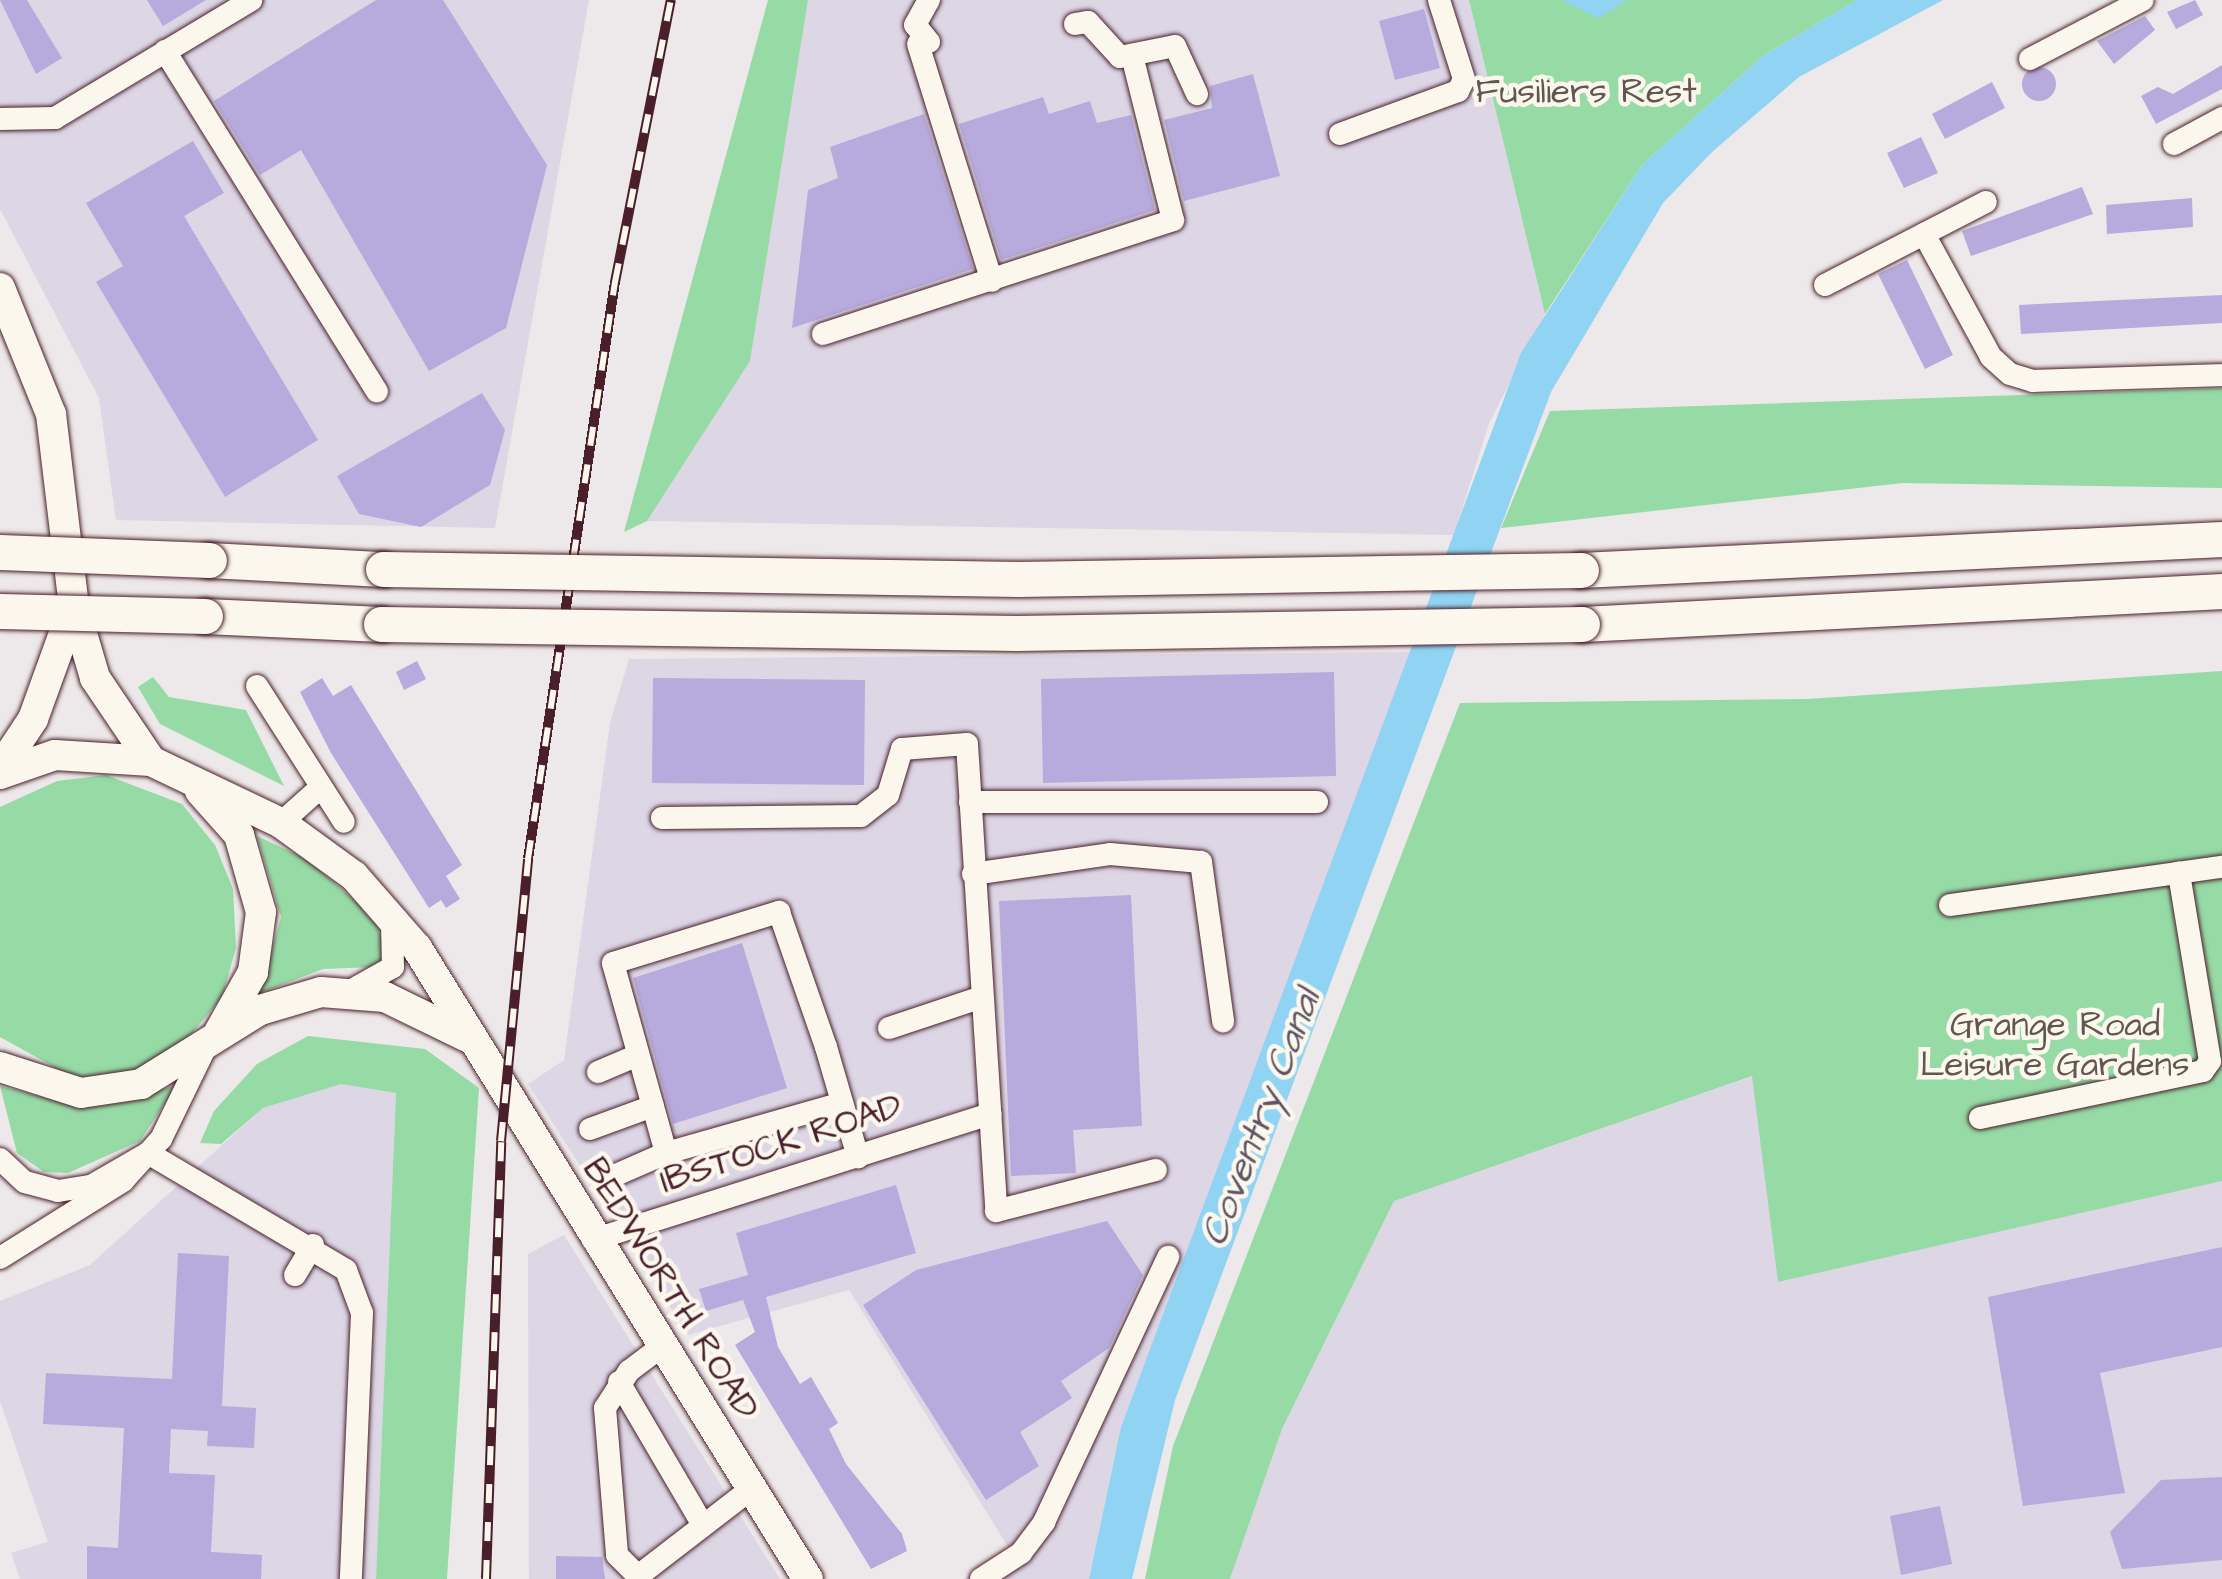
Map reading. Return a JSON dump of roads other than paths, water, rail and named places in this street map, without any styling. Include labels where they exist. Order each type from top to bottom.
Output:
[{"type":"highway","points":[[0,552],[383,569],[1018,579],[1581,570],[2222,539]]},
{"type":"highway","points":[[0,610],[381,624],[1017,633],[1582,624],[2222,591]]},
{"type":"main road","points":[[0,288],[51,414],[74,606],[95,678],[151,761]]},
{"type":"main road","points":[[0,772],[33,719],[74,606]]},
{"type":"main road","points":[[0,772],[55,754],[151,761]]},
{"type":"main road","name":"BEDWORTH ROAD","points":[[151,761],[281,823],[380,902],[808,1579]]},
{"type":"main road","points":[[189,779],[239,835],[261,912],[253,972],[213,1039]]},
{"type":"main road","points":[[0,1067],[81,1093],[141,1084],[213,1039],[294,998],[348,992],[402,1003],[470,1039]]},
{"type":"street","points":[[0,119],[54,118],[251,0]]},
{"type":"street","points":[[929,0],[915,17],[992,281]]},
{"type":"street","points":[[1070,0],[1069,25],[1100,32],[1105,51],[1132,55],[1176,46],[1196,94]]},
{"type":"street","points":[[1340,134],[1458,91],[1464,79],[1439,0]]},
{"type":"street","points":[[2030,60],[2143,0]]},
{"type":"street","points":[[166,51],[378,391]]},
{"type":"street","points":[[824,334],[1173,220],[1132,55]]},
{"type":"street","points":[[2174,144],[2222,118]]},
{"type":"street","points":[[1826,285],[1986,202]]},
{"type":"street","points":[[1924,234],[2010,374],[2033,381],[2222,375]]},
{"type":"street","points":[[257,686],[344,822]]},
{"type":"street","points":[[662,818],[861,816],[888,795],[902,748],[967,744],[979,998],[996,1211],[1156,1170]]},
{"type":"street","points":[[281,823],[321,787]]},
{"type":"street","points":[[970,802],[1318,802]]},
{"type":"street","points":[[972,874],[1110,854],[1201,862],[1222,1021]]},
{"type":"street","points":[[1950,905],[2222,867]]},
{"type":"street","points":[[1980,1118],[2203,1071],[2210,1061],[2179,873]]},
{"type":"street","points":[[348,992],[375,984],[399,954],[380,902]]},
{"type":"street","points":[[666,1153],[613,964],[779,912],[858,1157]]},
{"type":"street","points":[[888,1028],[979,998]]},
{"type":"street","points":[[0,1258],[86,1210],[148,1153],[213,1039]]},
{"type":"street","points":[[598,1072],[638,1055]]},
{"type":"street","points":[[609,1178],[666,1153],[842,1102]]},
{"type":"street","points":[[590,1130],[652,1106]]},
{"type":"street","name":"IBSTOCK ROAD","points":[[593,1240],[990,1114]]},
{"type":"street","points":[[0,1159],[25,1182],[58,1191],[91,1186],[148,1153]]},
{"type":"street","points":[[148,1153],[313,1245],[346,1270],[362,1313],[351,1579]]},
{"type":"street","points":[[294,1275],[313,1245]]},
{"type":"street","points":[[981,1579],[1021,1554],[1044,1522],[1168,1257]]},
{"type":"street","points":[[661,1347],[619,1382],[604,1421],[617,1555],[638,1576],[752,1489]]},
{"type":"street","points":[[619,1382],[703,1524]]},
{"type":"water","points":[[1561,0],[1627,0],[1599,18]]},
{"type":"water","name":"Coventry Canal","points":[[1857,0],[1943,0],[1799,77],[1712,152],[1663,203],[1551,392],[1175,1400],[1132,1579],[1089,1579],[1121,1427],[1521,353],[1642,165],[1763,56]]},
{"type":"railway","points":[[486,1579],[501,1141],[528,859],[615,282],[671,0]]},
{"type":"park label","name":"Fusiliers Rest","points":[[1586,92]]},
{"type":"park label","name":"Grange Road Leisure Gardens","points":[[2055,1045]]}]
